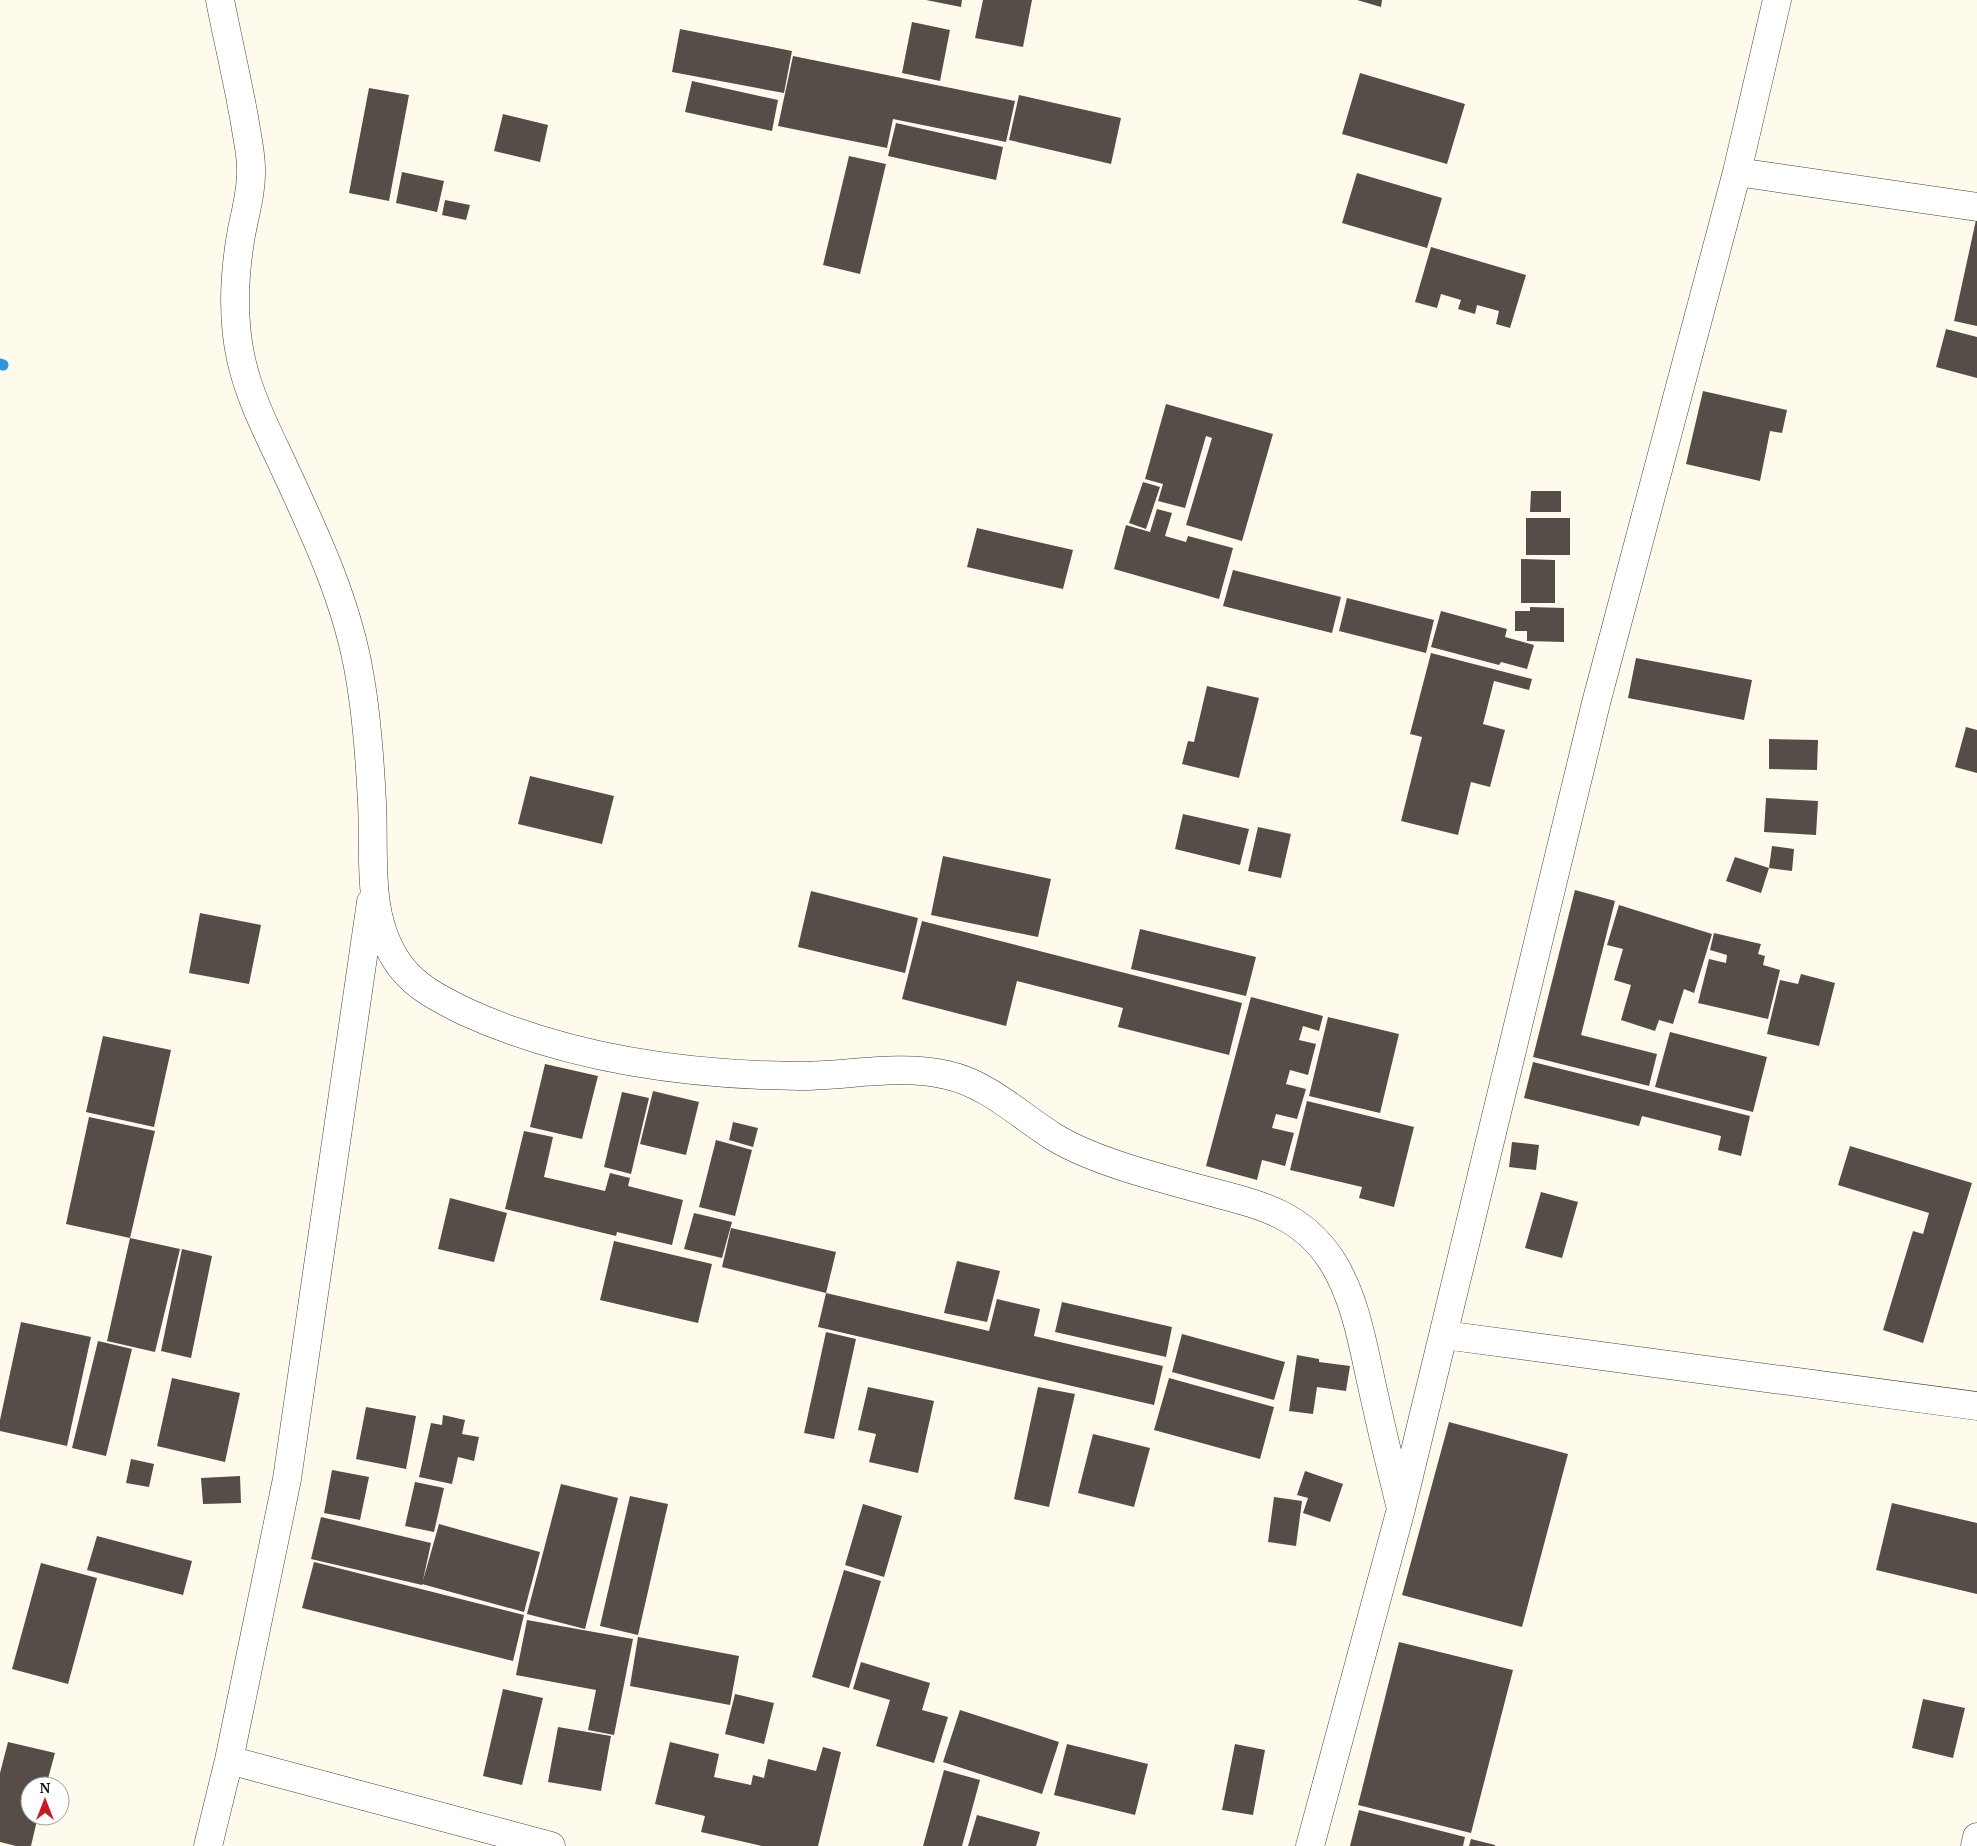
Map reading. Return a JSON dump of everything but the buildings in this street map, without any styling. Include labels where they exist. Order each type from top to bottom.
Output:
[{"type":"street","points":[[208,1846],[229,1760],[287,1479],[372,890],[372,804],[361,681],[354,643],[336,586],[260,416],[242,363],[235,293],[251,168],[242,106],[220,0]]},
{"type":"street","points":[[1310,1846],[1401,1509],[1596,703],[1736,172],[1777,0]]},
{"type":"street","points":[[1736,172],[1977,207]]},
{"type":"street","points":[[372,890],[380,924],[396,959],[416,983],[459,1008],[527,1037],[591,1055],[628,1062],[673,1067],[766,1075],[919,1072],[952,1076],[968,1081],[986,1091],[1049,1134],[1083,1153],[1181,1184],[1260,1205],[1284,1215],[1305,1231],[1327,1254],[1338,1272],[1348,1297],[1365,1354],[1401,1509]]},
{"type":"street","points":[[1444,1335],[1977,1406]]},
{"type":"street","points":[[229,1760],[551,1846]]},
{"type":"street","points":[[1975,1846],[1977,1837]]}]
